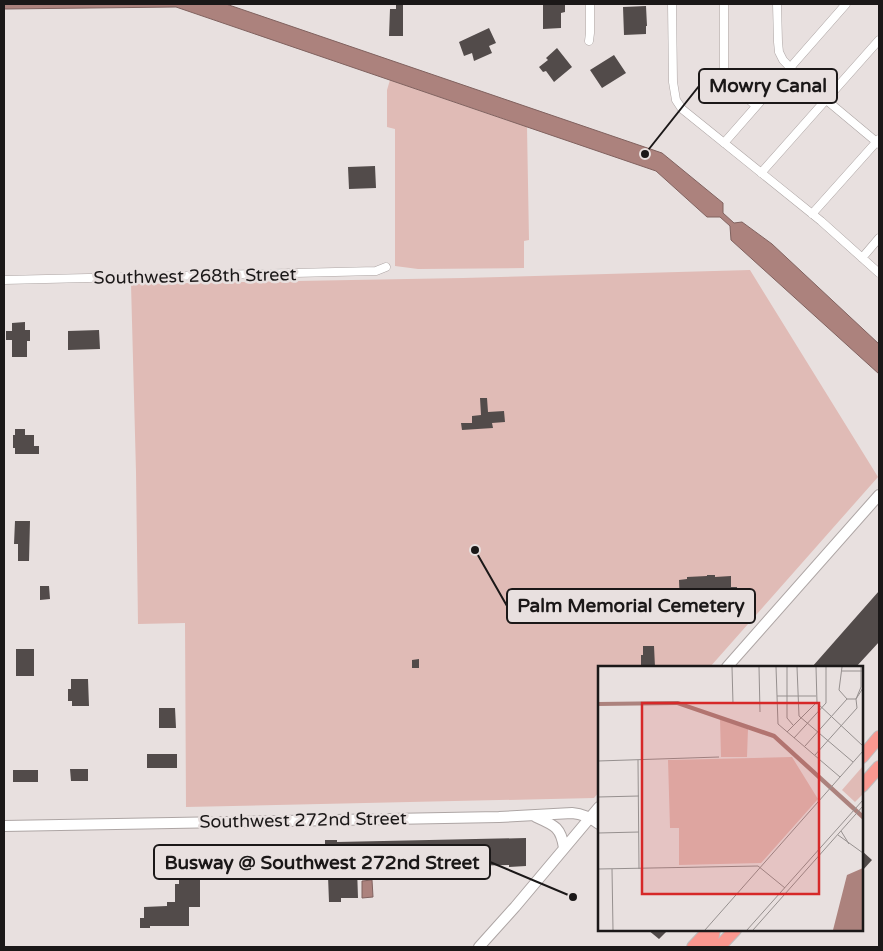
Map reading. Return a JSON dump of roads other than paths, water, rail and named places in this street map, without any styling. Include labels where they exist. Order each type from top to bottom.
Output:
[{"type":"highway","points":[[863,756],[879,737]]},
{"type":"highway","points":[[863,785],[879,766]]},
{"type":"highway","points":[[693,947],[708,931]]},
{"type":"highway","points":[[707,947],[715,931]]},
{"type":"street","points":[[589,41],[590,4]]},
{"type":"street","points":[[672,4],[673,82],[676,100],[686,113],[812,214],[879,273]]},
{"type":"street","points":[[724,4],[725,76],[730,83],[756,106]]},
{"type":"street","points":[[777,4],[778,47],[783,60],[826,100],[878,142],[812,214]]},
{"type":"street","points":[[724,143],[846,4]]},
{"type":"street","points":[[762,173],[879,40]]},
{"type":"street","points":[[862,258],[879,238]]},
{"type":"street","name":"Southwest 268th Street","points":[[4,280],[376,271],[386,267]]},
{"type":"street","points":[[728,666],[879,495]]},
{"type":"street","points":[[479,947],[598,808]]},
{"type":"street","name":"Southwest 272nd Street","points":[[4,826],[572,813],[583,814],[598,823]]},
{"type":"street","points":[[533,815],[557,827],[562,835],[564,848]]},
{"type":"place","name":"Mowry Canal","points":[[645,154]]},
{"type":"place","name":"Palm Memorial Cemetery","points":[[475,550]]},
{"type":"place","name":"Busway @ Southwest 272nd Street","points":[[573,897]]}]
